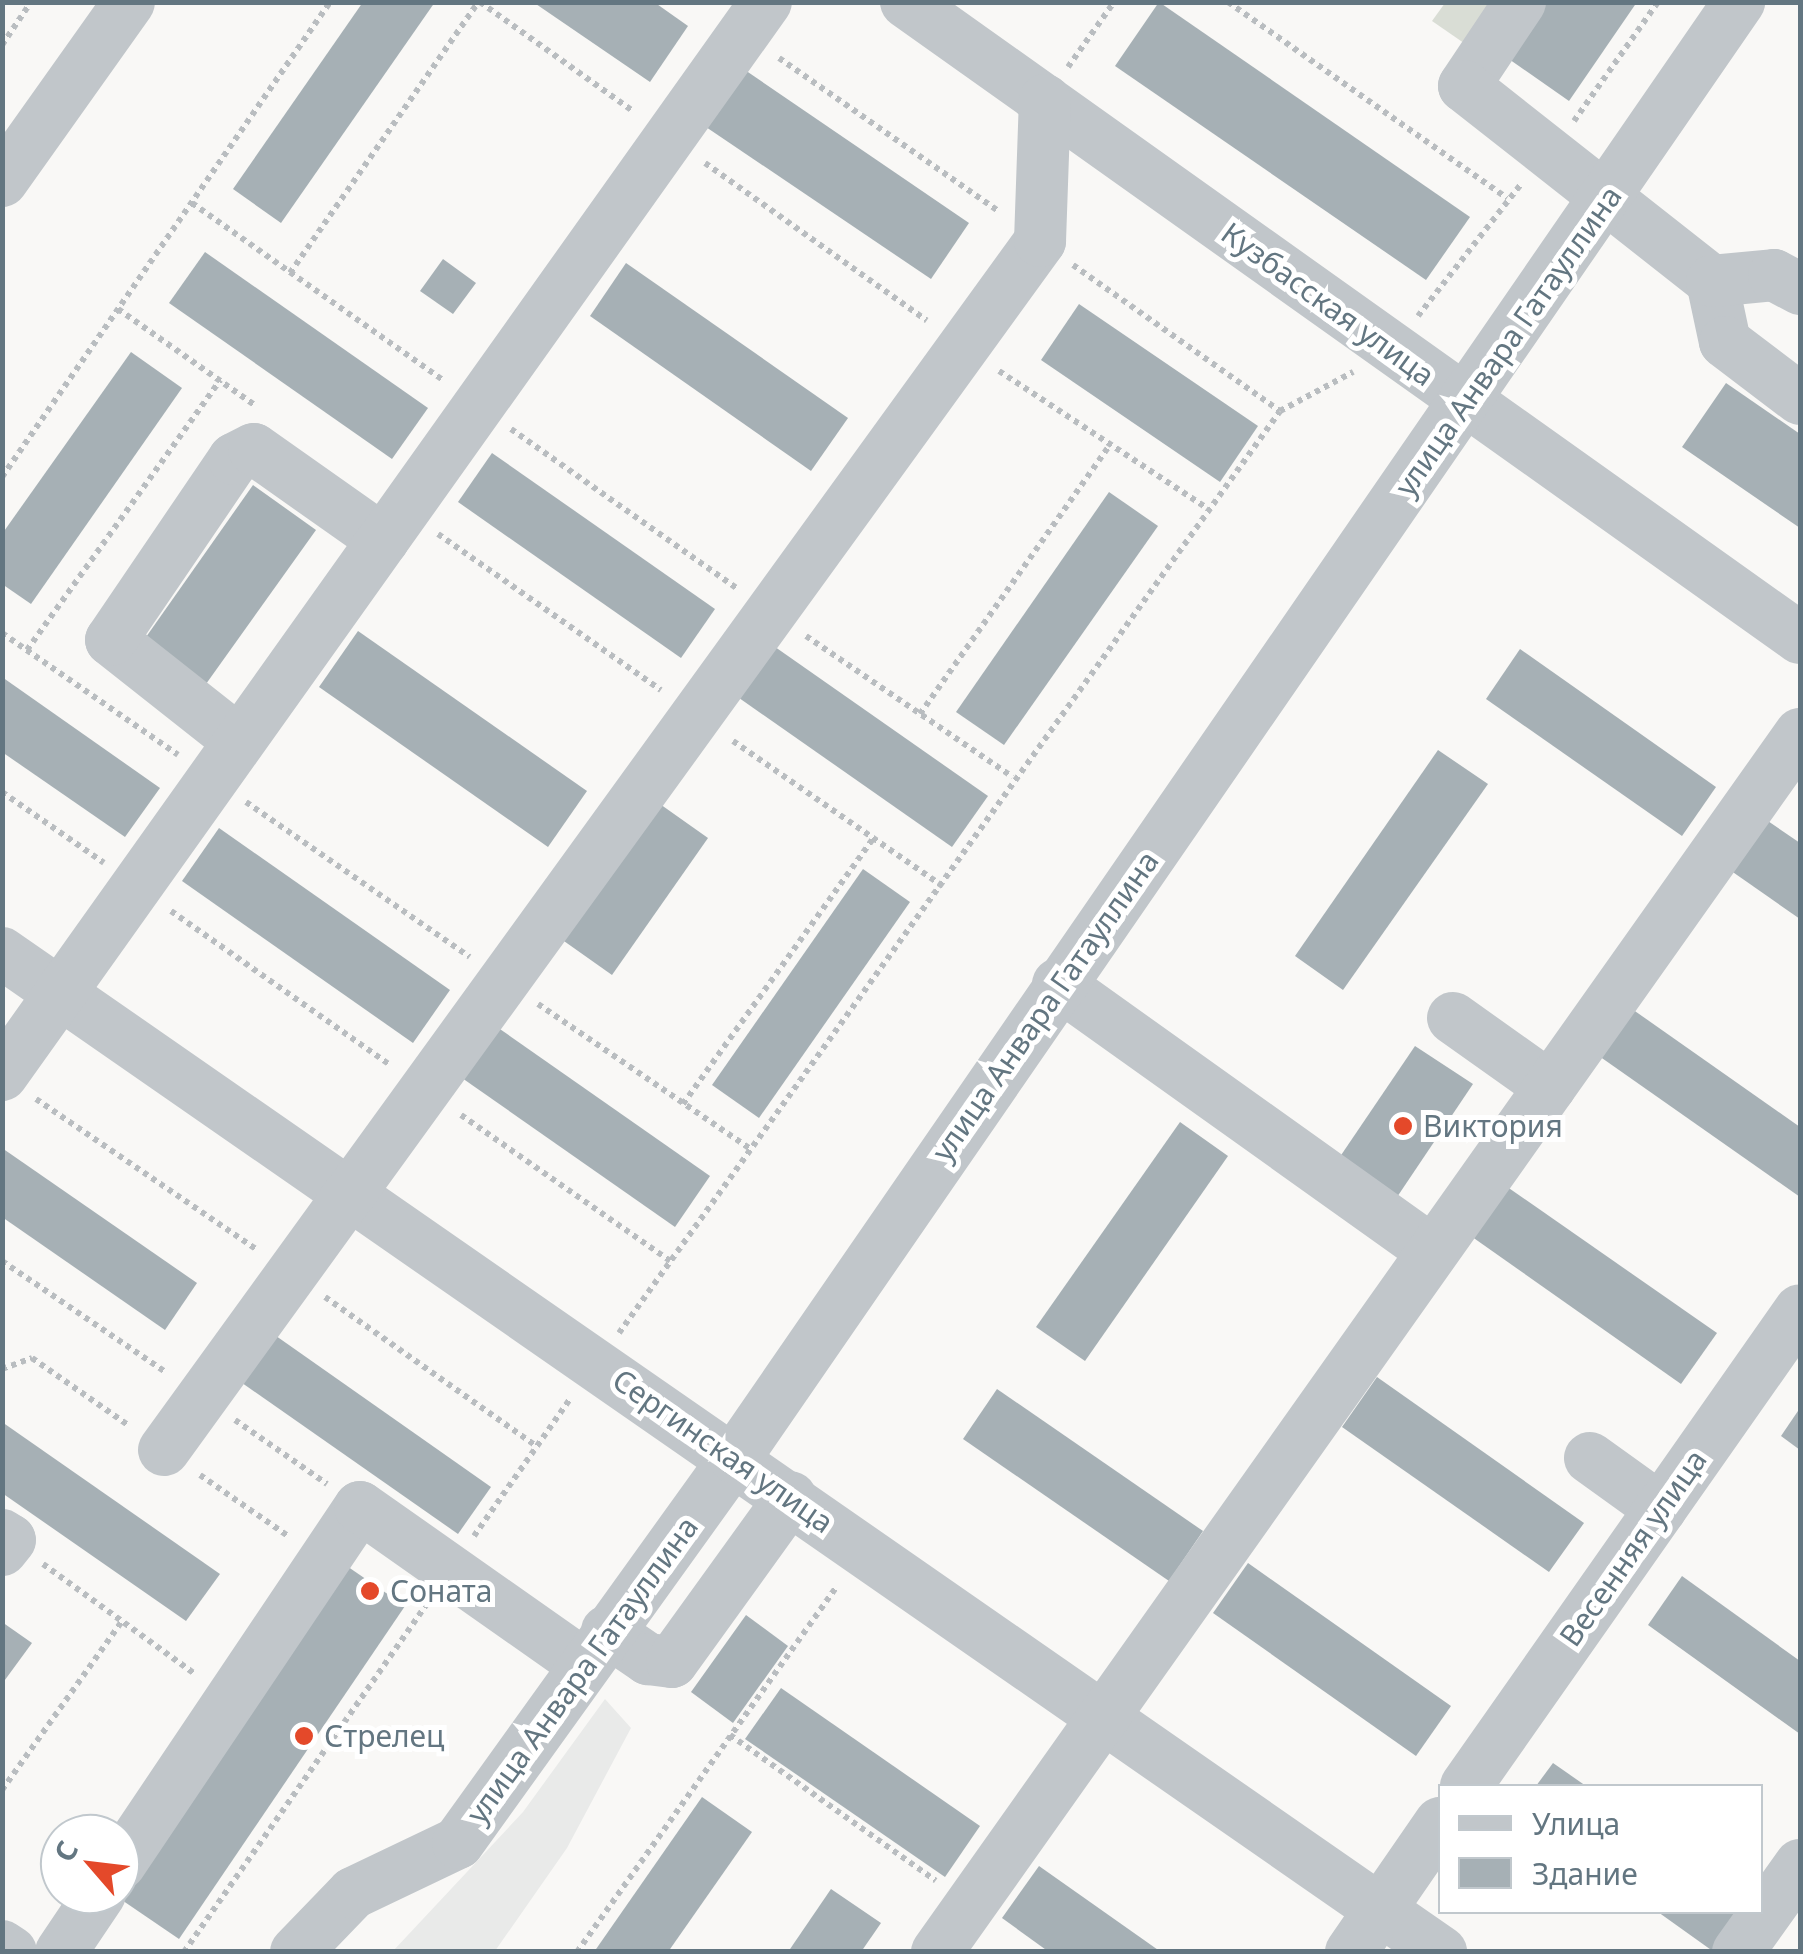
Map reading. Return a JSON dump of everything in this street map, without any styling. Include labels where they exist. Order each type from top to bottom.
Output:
[{"type":"street","points":[[2,181],[129,2]]},
{"type":"street","name":"Кузбасская улица","points":[[906,2],[1800,638]]},
{"type":"street","points":[[1520,2],[1464,86],[1553,150],[1604,203],[1712,281],[1725,342],[1800,398]]},
{"type":"street","name":"улица Анвара Гатауллина","points":[[296,1952],[353,1893],[458,1843],[735,1458],[1058,984],[1466,403],[1739,2]]},
{"type":"street","points":[[2,1075],[755,18]]},
{"type":"street","points":[[164,1450],[1040,241],[1044,100]]},
{"type":"street","points":[[1712,281],[1774,274],[1800,289]]},
{"type":"street","points":[[225,759],[120,656],[111,640],[213,489],[242,450],[254,449],[393,524]]},
{"type":"street","points":[[936,1952],[1800,734]]},
{"type":"street","name":"Сергинская улица","points":[[2,953],[346,1194],[735,1458],[1441,1952]]},
{"type":"street","points":[[1058,984],[1433,1251]]},
{"type":"street","points":[[1454,1018],[1550,1087]]},
{"type":"street","name":"Весенняя улица","points":[[1467,1784],[1800,1310]]},
{"type":"street","points":[[1590,1458],[1661,1509]]},
{"type":"street","points":[[140,1834],[360,1507],[452,1569],[595,1648],[672,1662],[791,1497]]},
{"type":"street","points":[[1351,1952],[1438,1826]]},
{"type":"street","points":[[1738,1952],[1800,1865]]},
{"type":"street","points":[[61,1952],[87,1914]]},
{"type":"street","points":[[2,1946],[10,1952]]},
{"type":"path","points":[[2,45],[31,2]]},
{"type":"path","points":[[2,476],[330,2]]},
{"type":"path","points":[[290,273],[479,2],[964,347],[1208,510]]},
{"type":"path","points":[[1044,100],[1114,2]]},
{"type":"path","points":[[1228,2],[1508,198]]},
{"type":"path","points":[[184,1952],[670,1260],[944,887],[1012,777],[1280,411],[1392,350],[1508,198],[1553,150],[1658,2]]},
{"type":"path","points":[[755,18],[1040,241],[1280,411]]},
{"type":"path","points":[[192,203],[771,612],[1012,777]]},
{"type":"path","points":[[118,309],[266,412]]},
{"type":"path","points":[[26,650],[220,380]]},
{"type":"path","points":[[920,714],[1109,446]]},
{"type":"path","points":[[393,524],[696,715],[944,887]]},
{"type":"path","points":[[2,633],[225,759],[504,980],[752,1150]]},
{"type":"path","points":[[2,792],[670,1260]]},
{"type":"path","points":[[683,1104],[872,839]]},
{"type":"path","points":[[5,1542],[231,1700]]},
{"type":"path","points":[[577,1952],[864,1548]]},
{"type":"path","points":[[2,1790],[122,1621]]},
{"type":"path","points":[[730,1735],[970,1905]]},
{"type":"shaded area","points":[[1445,3],[1506,3],[1474,50],[1432,21]]},
{"type":"shaded area","points":[[605,1699],[631,1728],[567,1848],[495,1951],[393,1951],[523,1812]]},
{"type":"building","points":[[363,2],[435,2],[281,223],[233,189]]},
{"type":"building","points":[[533,2],[654,2],[688,26],[650,82]]},
{"type":"building","points":[[1159,2],[1470,217],[1426,280],[1115,66]]},
{"type":"building","points":[[1543,2],[1637,2],[1569,101],[1506,57]]},
{"type":"building","points":[[742,68],[969,223],[931,279],[703,125]]},
{"type":"building","points":[[205,252],[428,408],[392,459],[169,303]]},
{"type":"building","points":[[443,259],[476,283],[453,314],[420,291]]},
{"type":"building","points":[[626,263],[848,418],[811,471],[590,316]]},
{"type":"building","points":[[1079,304],[1258,426],[1220,482],[1041,360]]},
{"type":"building","points":[[131,352],[182,388],[31,604],[2,584],[2,534]]},
{"type":"building","points":[[1726,383],[1800,434],[1800,528],[1682,447]]},
{"type":"building","points":[[492,453],[715,609],[681,658],[458,502]]},
{"type":"building","points":[[253,485],[316,530],[201,691],[139,647]]},
{"type":"building","points":[[1109,492],[1158,526],[1004,745],[956,712]]},
{"type":"building","points":[[358,631],[587,791],[548,847],[319,687]]},
{"type":"building","points":[[768,642],[988,796],[952,847],[732,693]]},
{"type":"building","points":[[1520,649],[1716,787],[1682,836],[1486,699]]},
{"type":"building","points":[[2,677],[160,788],[125,837],[2,752]]},
{"type":"building","points":[[1438,750],[1488,784],[1343,990],[1295,956]]},
{"type":"building","points":[[650,797],[708,838],[612,975],[554,934]]},
{"type":"building","points":[[1762,817],[1800,843],[1800,919],[1727,868]]},
{"type":"building","points":[[219,828],[450,990],[413,1043],[182,881]]},
{"type":"building","points":[[863,869],[910,902],[759,1118],[712,1085]]},
{"type":"building","points":[[1632,1009],[1800,1127],[1800,1197],[1599,1056]]},
{"type":"building","points":[[497,1027],[710,1176],[675,1227],[462,1078]]},
{"type":"building","name":"Виктория","points":[[1415,1046],[1473,1084],[1391,1206],[1333,1167]]},
{"type":"building","points":[[1180,1122],[1228,1156],[1085,1361],[1036,1327]]},
{"type":"building","points":[[2,1148],[197,1283],[165,1330],[2,1217]]},
{"type":"building","points":[[1503,1184],[1717,1333],[1681,1384],[1468,1234]]},
{"type":"building","points":[[269,1331],[491,1487],[458,1534],[235,1378]]},
{"type":"building","points":[[1377,1377],[1584,1523],[1549,1572],[1342,1427]]},
{"type":"building","points":[[997,1389],[1203,1531],[1169,1581],[963,1439]]},
{"type":"building","points":[[1800,1408],[1800,1450],[1781,1436]]},
{"type":"building","points":[[2,1422],[220,1574],[186,1621],[2,1493]]},
{"type":"building","points":[[341,1562],[405,1606],[179,1939],[140,1912],[140,1855]]},
{"type":"building","points":[[1248,1563],[1451,1706],[1416,1756],[1213,1613]]},
{"type":"building","points":[[1682,1576],[1800,1661],[1800,1734],[1648,1625]]},
{"type":"building","points":[[746,1615],[788,1646],[733,1723],[691,1692]]},
{"type":"building","points":[[2,1622],[32,1643],[2,1684]]},
{"type":"building","points":[[781,1688],[980,1826],[945,1877],[745,1739]]},
{"type":"building","points":[[1553,1763],[1583,1784],[1537,1784]]},
{"type":"building","points":[[702,1797],[752,1832],[668,1952],[594,1952]]},
{"type":"building","points":[[1039,1866],[1161,1952],[1049,1952],[1002,1918]]},
{"type":"building","points":[[831,1889],[881,1923],[861,1952],[788,1952]]},
{"type":"building","points":[[1661,1914],[1753,1914],[1714,1952]]},
{"type":"place","name":"Виктория","points":[[1403,1126]]},
{"type":"place","name":"Соната","points":[[370,1591]]},
{"type":"place","name":"Стрелец","points":[[304,1736]]}]
